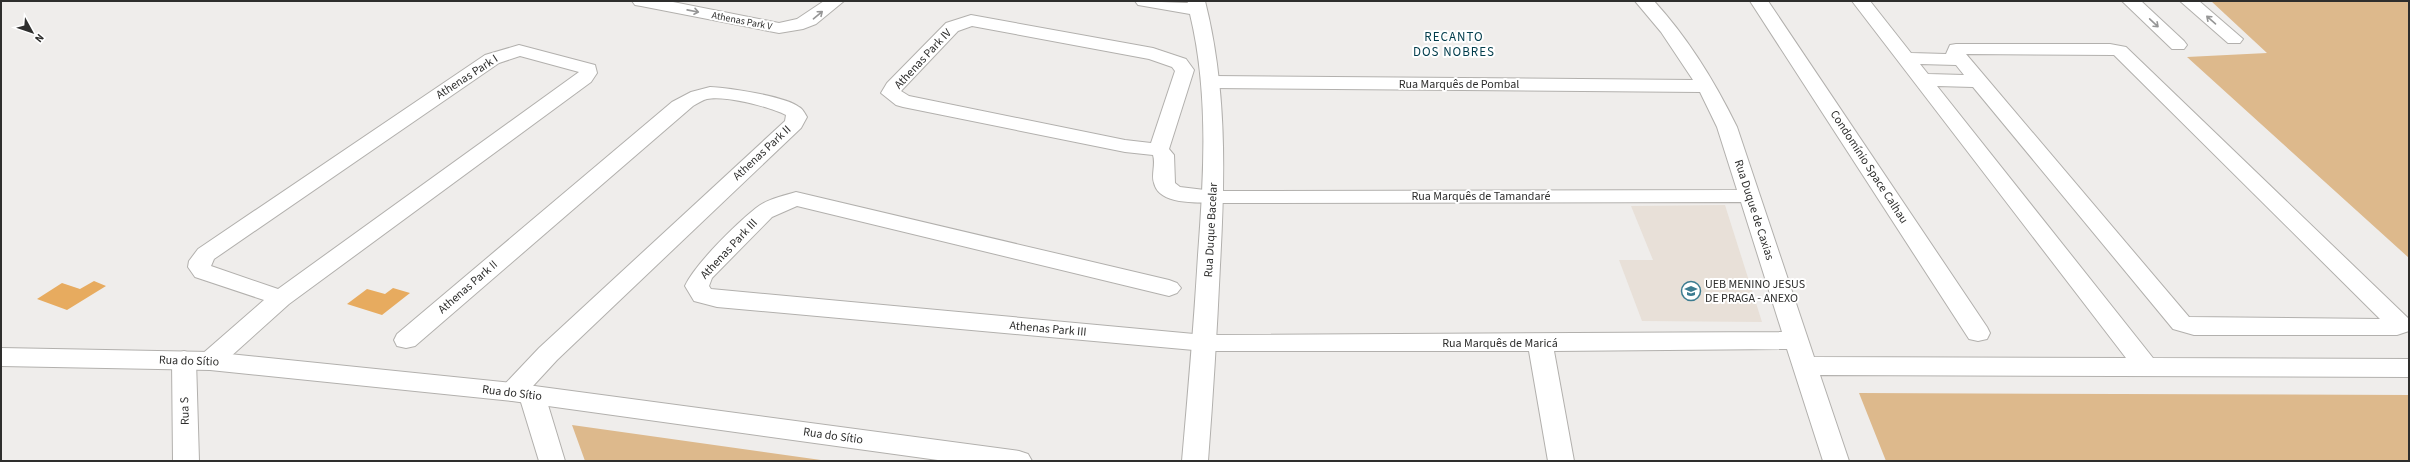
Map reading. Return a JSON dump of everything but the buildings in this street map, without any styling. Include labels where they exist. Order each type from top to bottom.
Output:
[{"type":"street","name":"Athenas Park V","points":[[641,1],[779,28],[790,28],[810,22],[835,1]]},
{"type":"street","points":[[1144,1],[1197,6]]},
{"type":"street","name":"Rua Duque de Caxias","points":[[1644,1],[1663,23],[1706,86],[1727,127],[1836,461]]},
{"type":"street","name":"Condomínio Space Calhau","points":[[1759,1],[1978,333]]},
{"type":"street","points":[[1861,1],[1905,58],[1930,80],[2147,368]]},
{"type":"street","points":[[2131,1],[2178,45]]},
{"type":"street","points":[[2189,1],[2234,39]]},
{"type":"street","name":"Rua Duque Bacelar","points":[[1195,461],[1205,343],[1215,133],[1212,82],[1197,6]]},
{"type":"street","name":"Athenas Park IV","points":[[971,20],[1153,54],[1179,63],[1185,70],[1159,150],[1125,146],[903,101],[892,93],[894,87],[952,27],[971,20]]},
{"type":"street","points":[[2110,49],[2120,51],[2401,325],[2396,327],[2194,327],[2181,323],[1961,60],[1955,53],[1956,50],[2110,49]]},
{"type":"street","name":"Athenas Park I","points":[[210,361],[281,298],[584,78],[588,73],[588,69],[519,50],[492,59],[213,249],[200,261],[199,267],[203,272],[281,298]]},
{"type":"street","points":[[1905,58],[1961,60]]},
{"type":"street","points":[[1930,80],[1979,81]]},
{"type":"street","name":"Rua Marquês de Pombal","points":[[1212,82],[1706,86]]},
{"type":"street","name":"Athenas Park II","points":[[406,340],[680,106],[693,98],[710,93],[721,94],[782,106],[793,110],[797,117],[794,124],[548,354],[522,394]]},
{"type":"street","points":[[1159,150],[1164,155],[1164,183],[1168,189],[1175,193],[1213,197]]},
{"type":"street","name":"Rua Marquês de Tamandaré","points":[[1213,197],[1749,196]]},
{"type":"street","name":"Athenas Park III","points":[[1169,288],[796,199],[782,203],[764,212],[702,275],[697,286],[702,295],[717,300],[1205,343]]},
{"type":"street","name":"Rua Marquês de Maricá","points":[[1205,343],[1540,343],[1796,340]]},
{"type":"street","points":[[1540,343],[1561,461]]},
{"type":"street","name":"Rua do Sítio","points":[[1,357],[210,361],[522,394],[1019,461]]},
{"type":"street","name":"Rua S","points":[[184,360],[186,461]]},
{"type":"street","points":[[1804,366],[2409,368]]},
{"type":"street","points":[[522,394],[552,461]]},
{"type":"shaded area","points":[[2211,1],[2409,1],[2409,258],[2187,57],[2267,53]]},
{"type":"shaded area","name":"UEB MENINO JESUS DE PRAGA - ANEXO","points":[[1725,205],[1762,322],[1642,321],[1619,260],[1653,260],[1631,206]]},
{"type":"shaded area","points":[[94,281],[106,286],[67,310],[37,299],[62,283],[80,289]]},
{"type":"shaded area","points":[[393,288],[410,293],[382,315],[347,304],[367,289],[385,294]]},
{"type":"shaded area","points":[[1859,393],[2409,395],[2409,461],[1886,461]]},
{"type":"shaded area","points":[[572,425],[828,461],[585,461]]},
{"type":"place","name":"UEB MENINO JESUS DE PRAGA - ANEXO","points":[[1691,291]]},
{"type":"district","name":"RECANTO DOS NOBRES","points":[[1454,44]]}]
